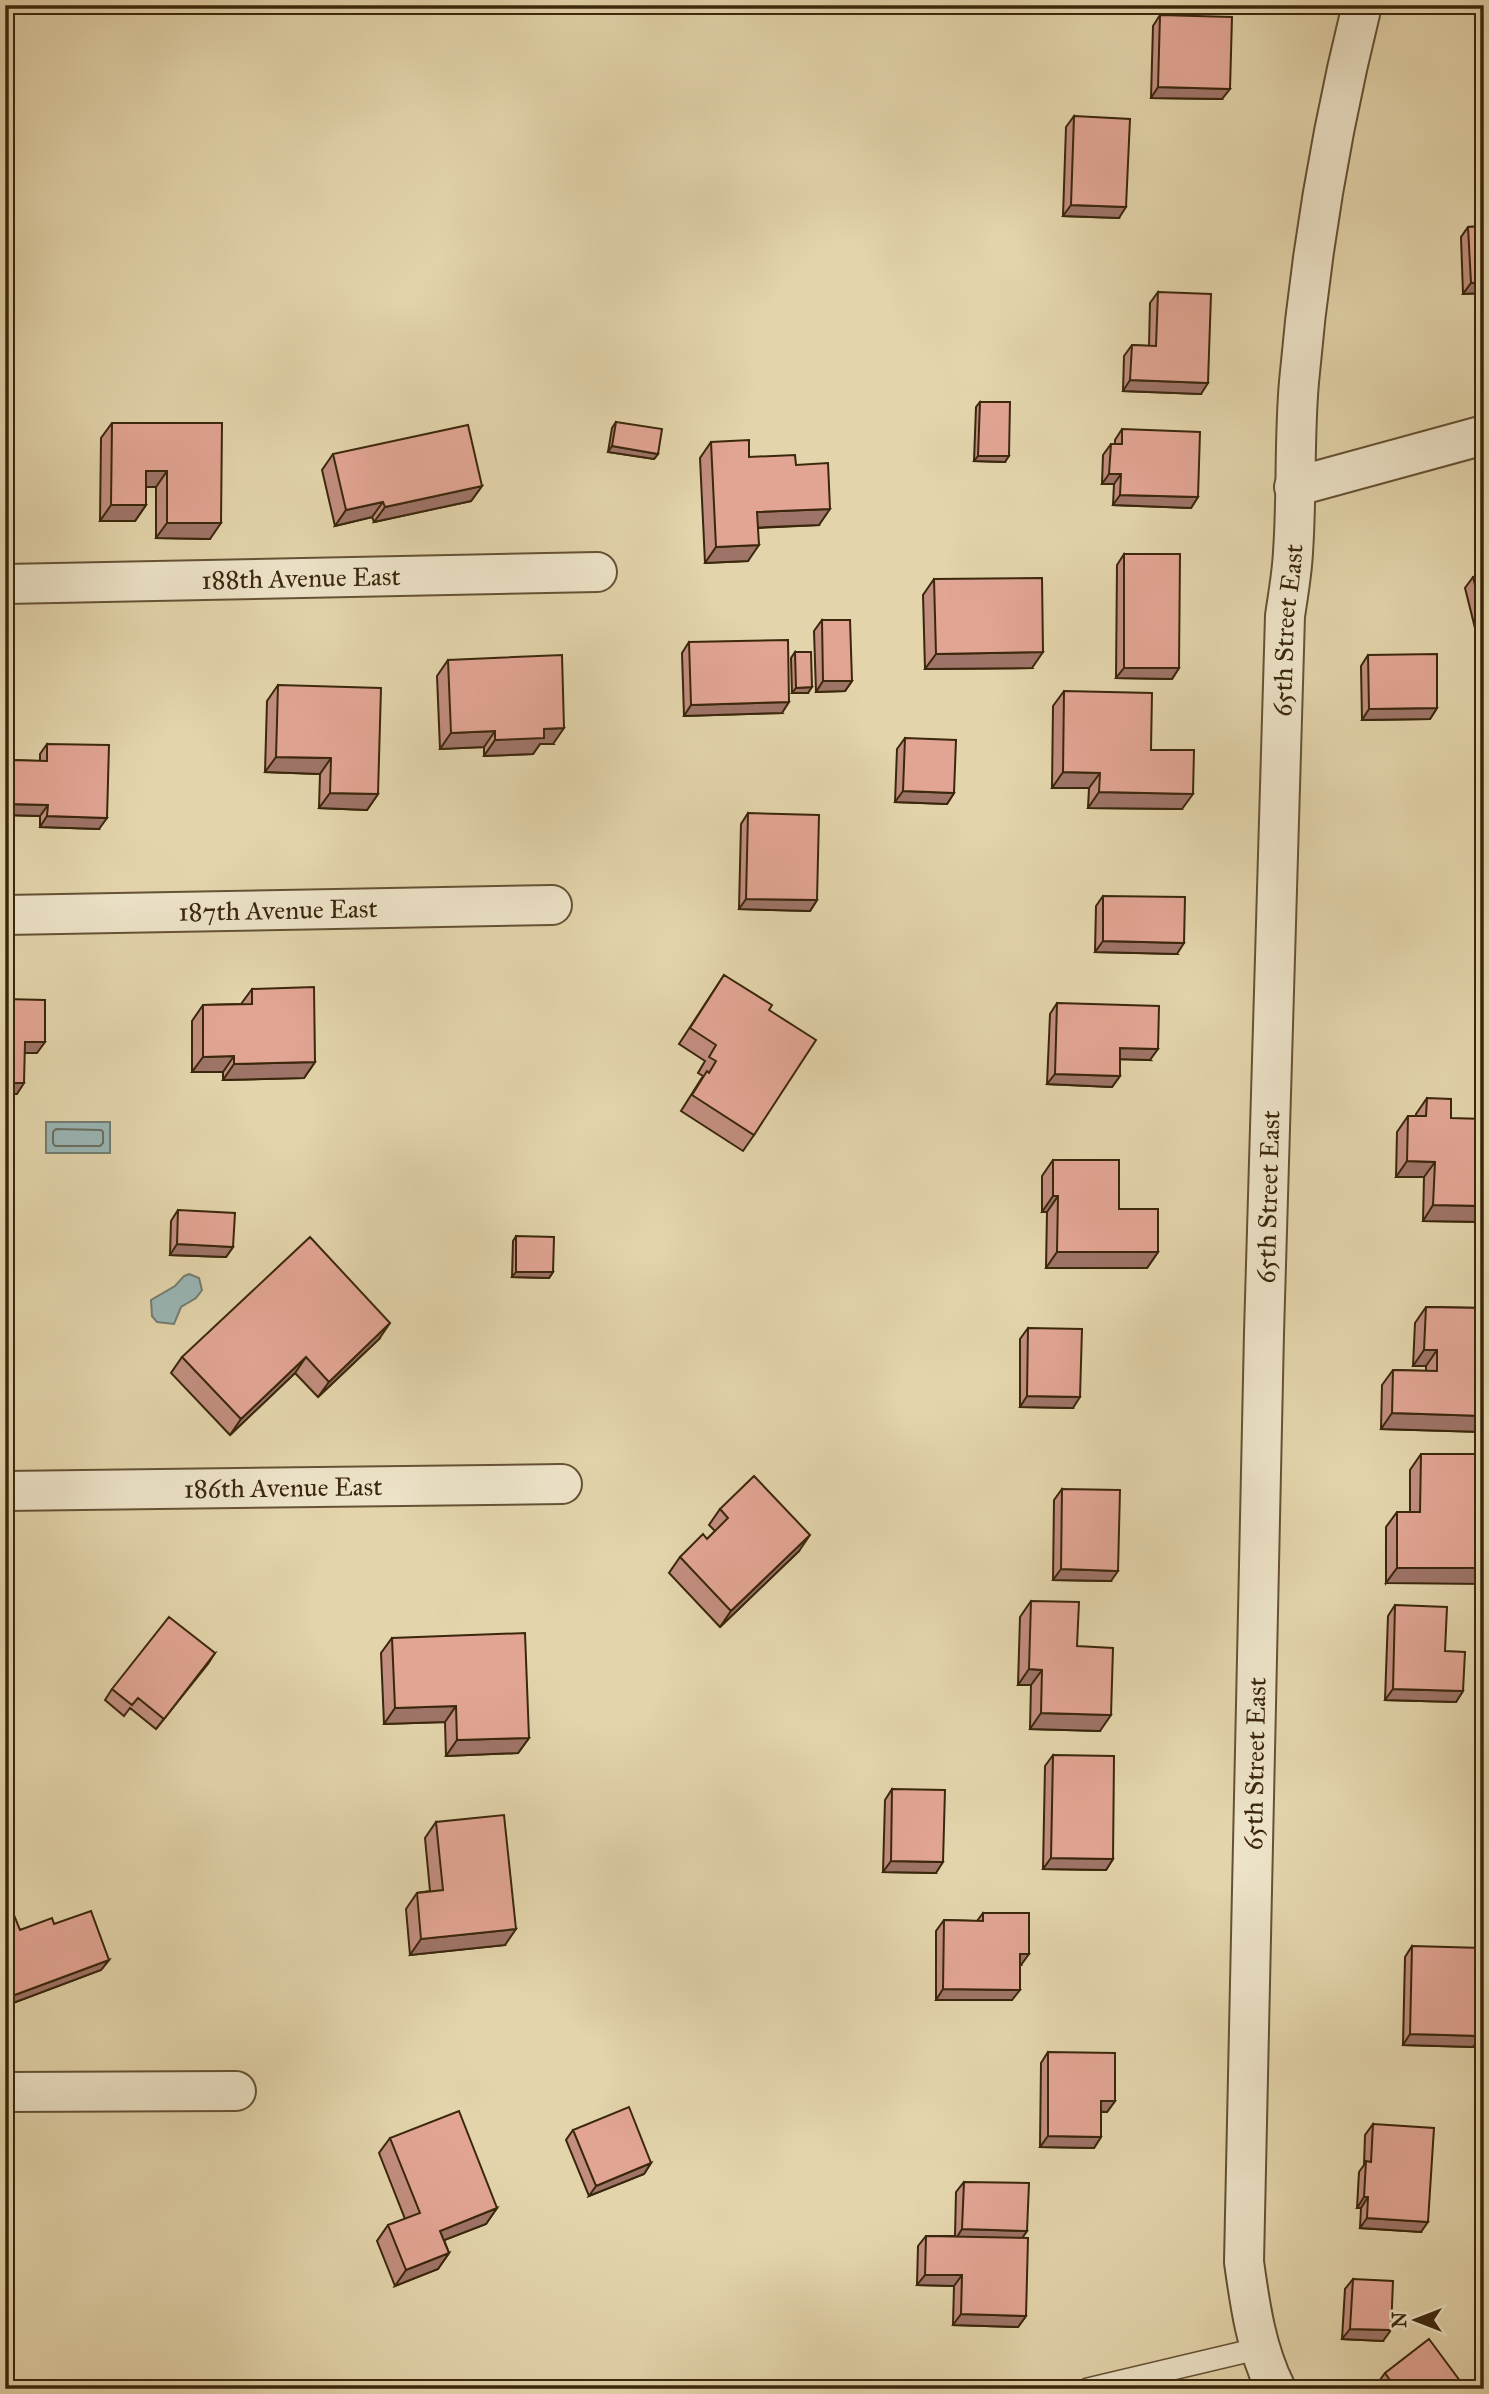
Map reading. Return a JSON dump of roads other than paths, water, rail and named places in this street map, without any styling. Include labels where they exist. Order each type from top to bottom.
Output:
[{"type":"street","name":"65th Street East","points":[[1276,2389],[1252,2320],[1244,2262],[1264,1333],[1285,616],[1293,553],[1298,386],[1308,285],[1325,173],[1342,85],[1362,5]]},
{"type":"street","points":[[1294,487],[1484,435]]},
{"type":"street","name":"188th Avenue East","points":[[5,584],[597,572]]},
{"type":"street","name":"187th Avenue East","points":[[5,915],[552,905]]},
{"type":"street","name":"186th Avenue East","points":[[5,1491],[562,1485]]},
{"type":"street","points":[[5,2092],[236,2091]]},
{"type":"lane","points":[[1088,2389],[1261,2348]]},
{"type":"water","points":[[46,1122],[110,1122],[110,1153],[46,1153]]},
{"type":"water","points":[[189,1274],[199,1278],[202,1290],[196,1298],[181,1307],[174,1324],[157,1322],[152,1316],[151,1300]]}]
